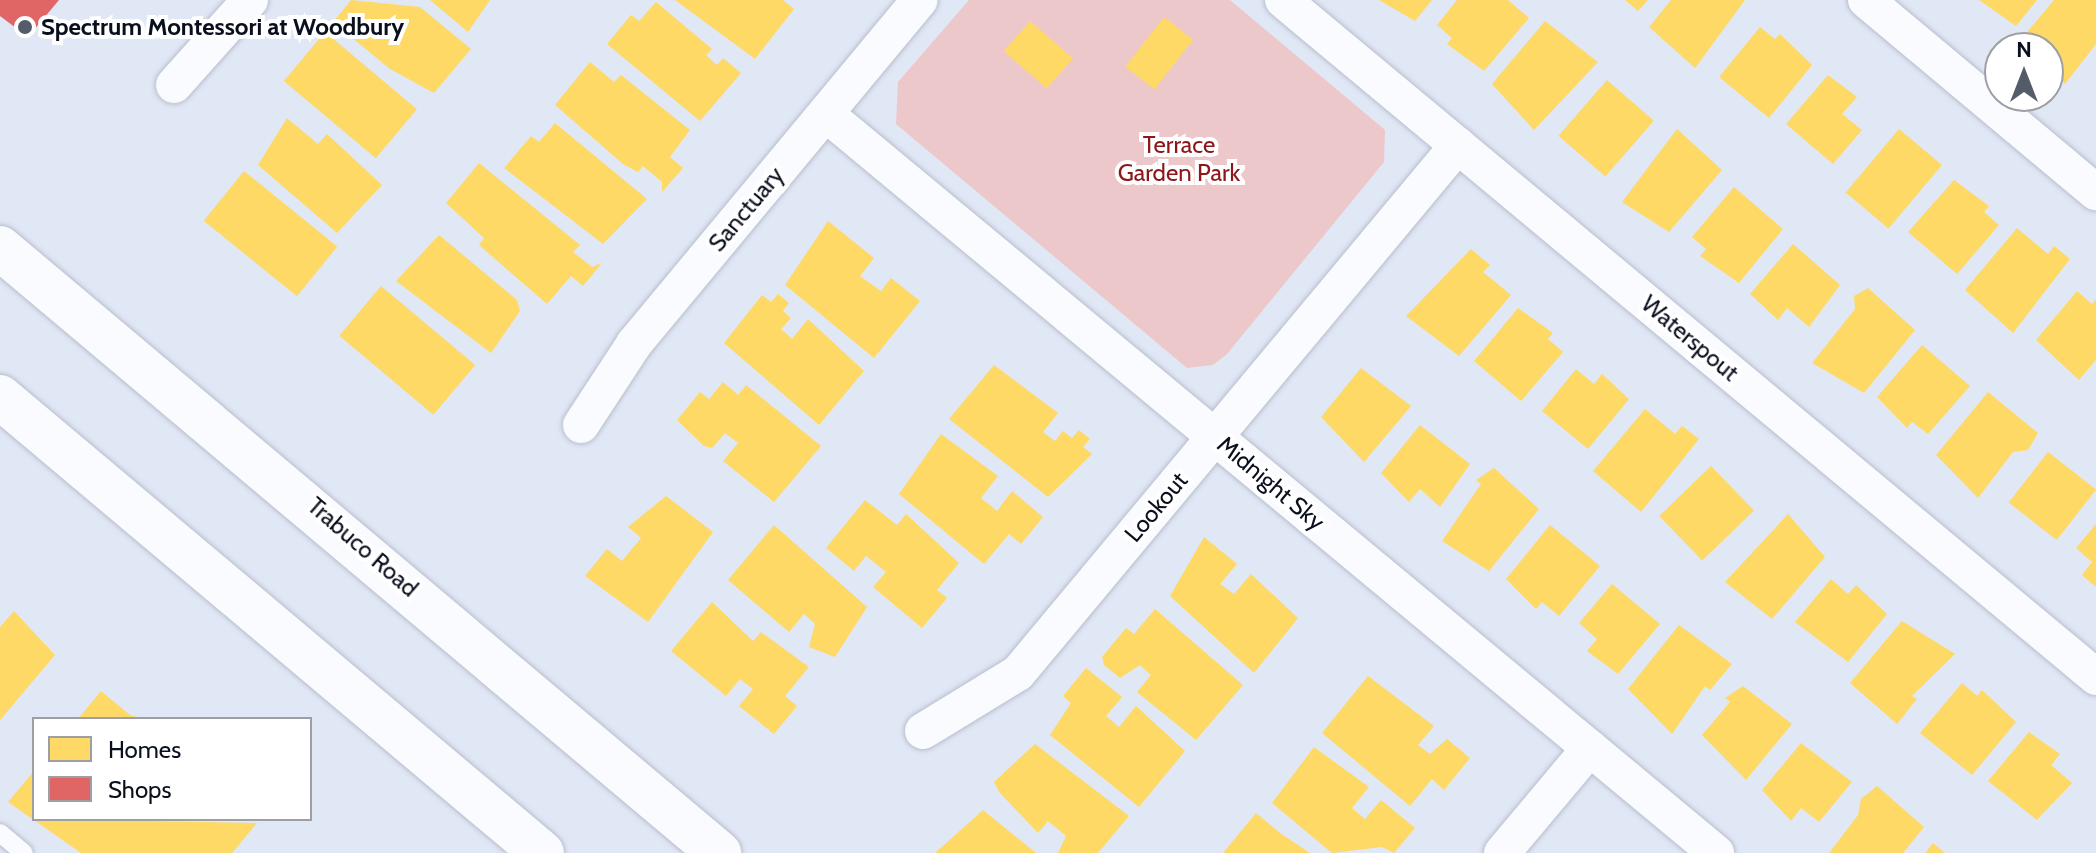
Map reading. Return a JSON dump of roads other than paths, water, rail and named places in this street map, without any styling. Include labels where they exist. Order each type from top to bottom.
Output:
[{"type":"main road","name":"Trabuco Road","points":[[0,248],[719,853]]},
{"type":"main road","points":[[0,397],[542,853]]},
{"type":"street","points":[[174,85],[250,0]]},
{"type":"street","name":"Sanctuary","points":[[581,425],[634,344],[920,0]]},
{"type":"street","name":"Waterspout","points":[[1283,0],[2096,677]]},
{"type":"street","points":[[1866,0],[2095,188]]},
{"type":"street","name":"Midnight Sky","points":[[826,114],[1716,853]]},
{"type":"street","name":"Lookout","points":[[923,731],[1018,673],[1458,145]]},
{"type":"street","points":[[1502,853],[1590,748]]},
{"type":"lane","points":[[0,833],[24,853]]},
{"type":"place","name":"Spectrum Montessori at Woodbury","points":[[25,27]]},
{"type":"park label","name":"Terrace Garden Park","points":[[1179,159]]}]
